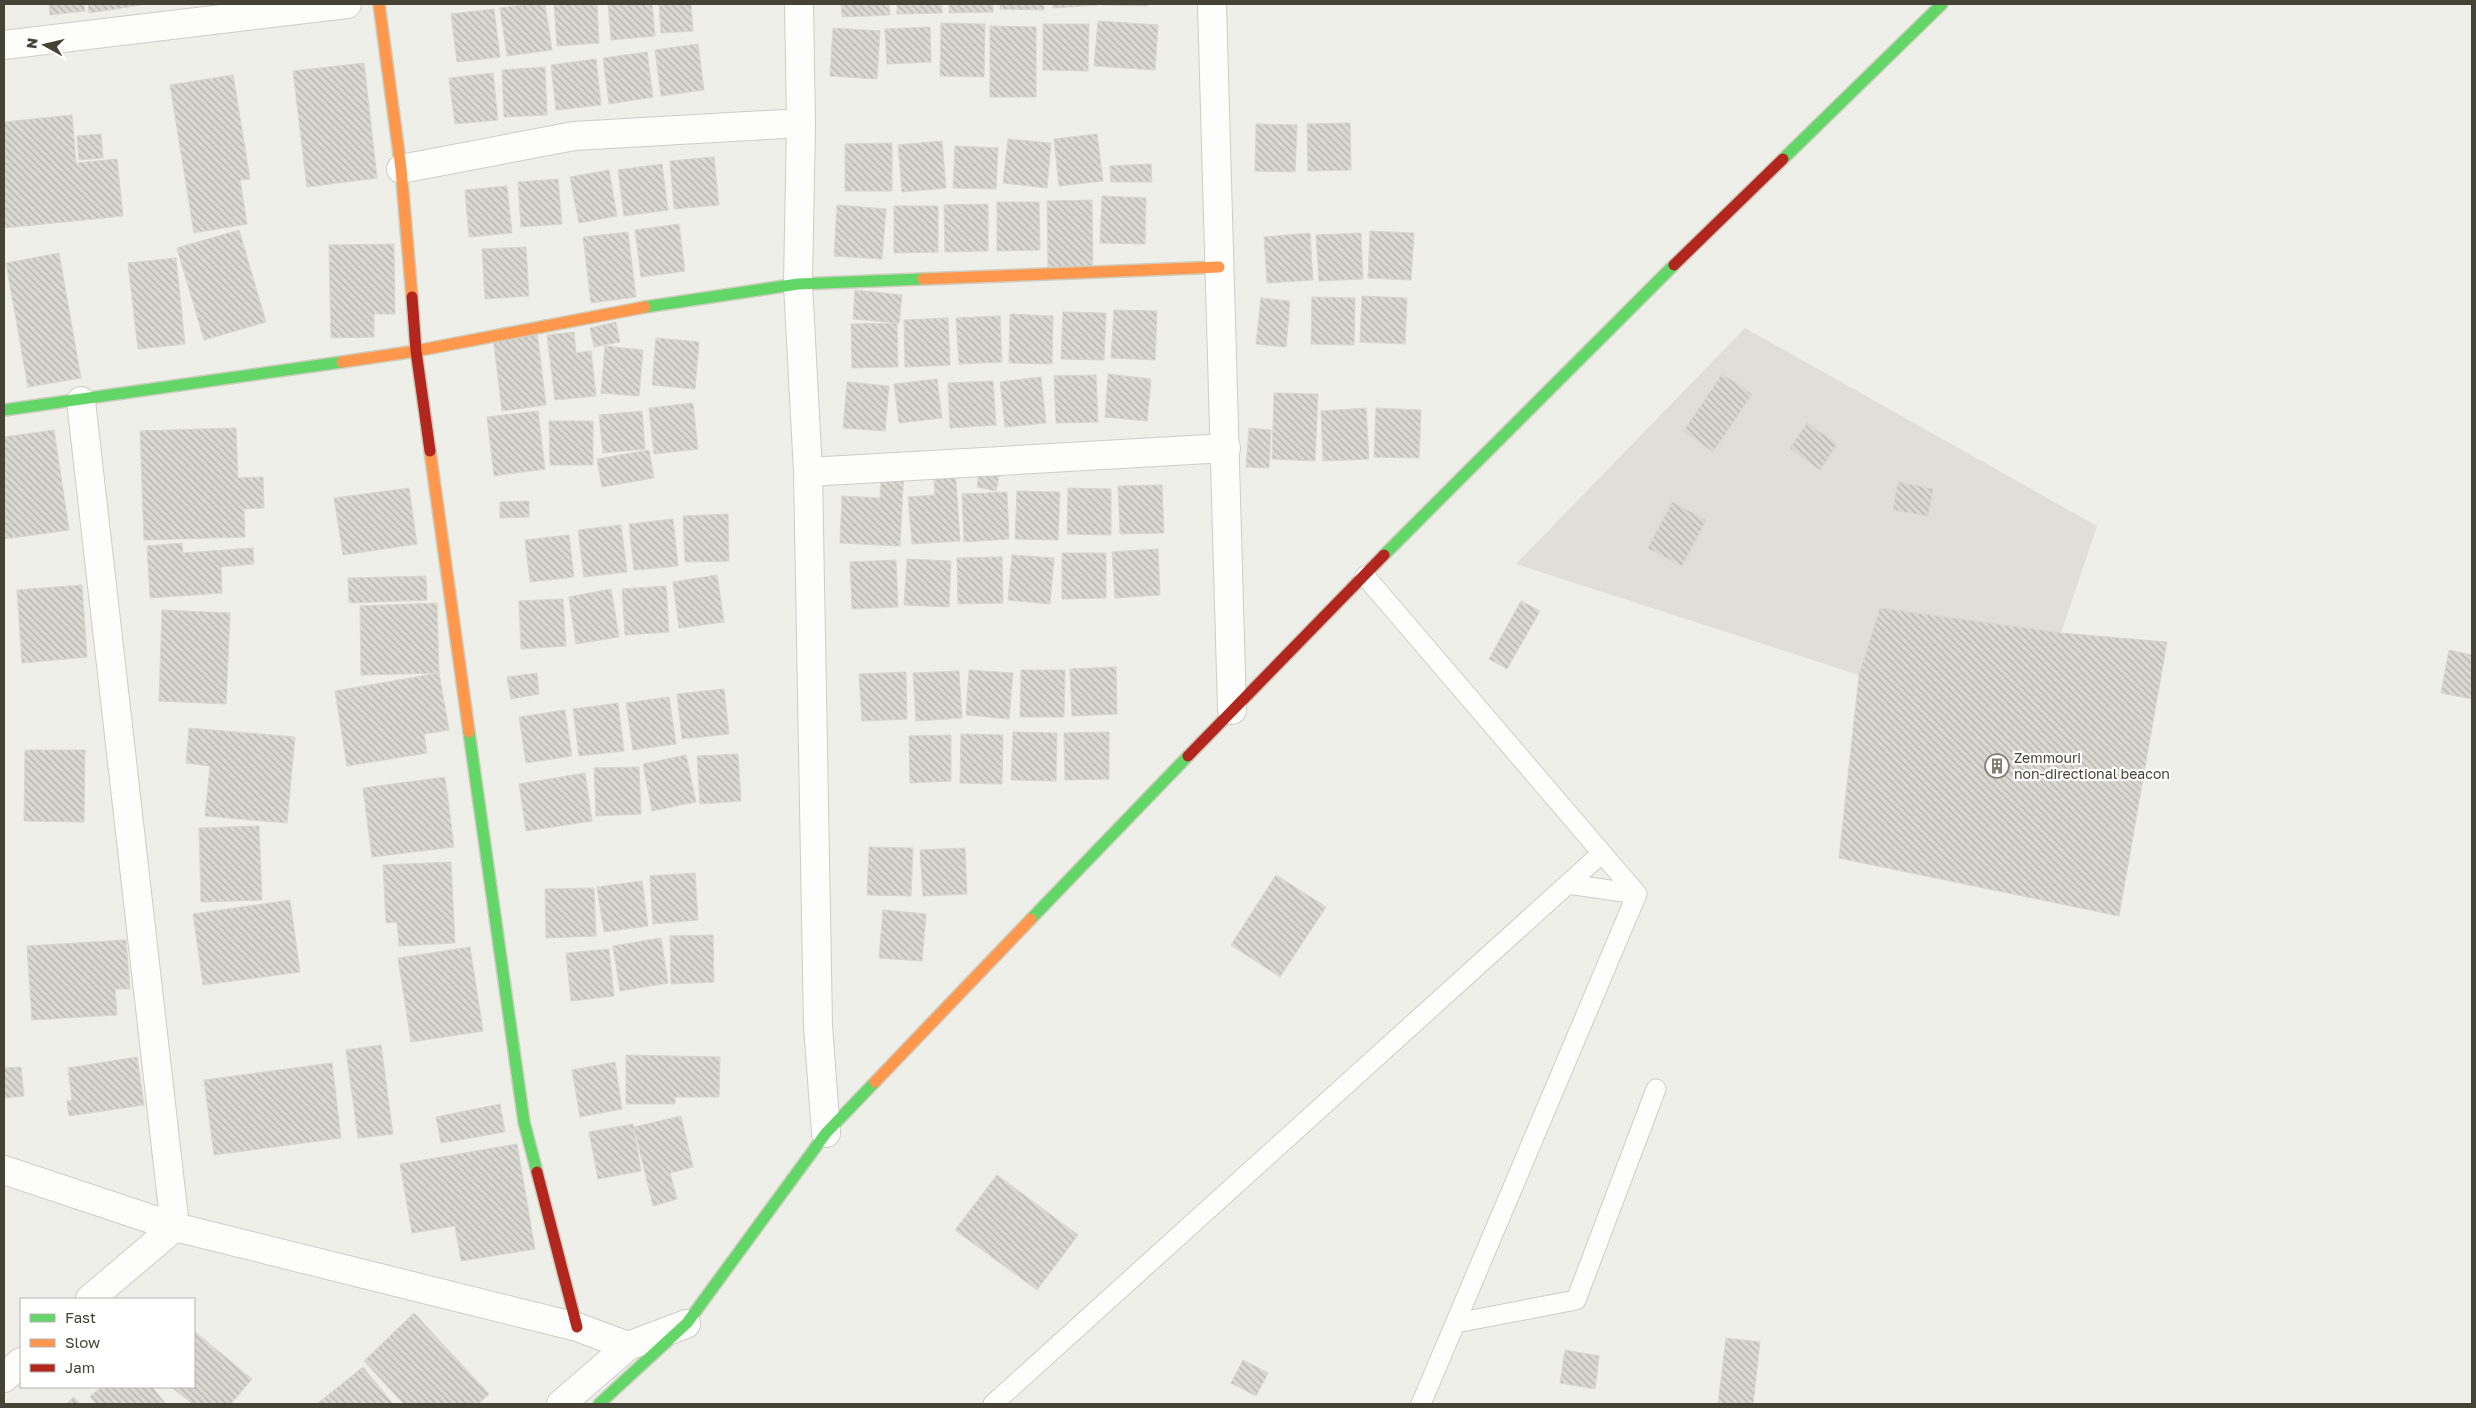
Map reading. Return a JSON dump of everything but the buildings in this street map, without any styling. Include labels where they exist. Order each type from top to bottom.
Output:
[{"type":"street","points":[[4,45],[346,4]]},
{"type":"street","points":[[379,4],[401,169],[416,351],[524,1122],[577,1327]]},
{"type":"street","points":[[799,4],[801,124],[798,284],[808,472],[818,1026],[826,1132]]},
{"type":"street","points":[[1212,4],[1232,710]]},
{"type":"street","points":[[599,1404],[687,1323],[826,1132],[1232,710],[1590,347],[1942,4]]},
{"type":"street","points":[[401,169],[574,136],[801,124]]},
{"type":"street","points":[[4,410],[416,351],[622,311],[798,284],[1219,267]]},
{"type":"street","points":[[81,400],[175,1227]]},
{"type":"street","points":[[808,472],[1226,448]]},
{"type":"street","points":[[4,1170],[175,1227],[577,1327],[628,1346]]},
{"type":"street","points":[[91,1298],[175,1227]]},
{"type":"street","points":[[561,1404],[628,1346],[687,1323]]},
{"type":"street","points":[[4,1378],[20,1363]]},
{"type":"lane","points":[[1365,576],[1637,894]]},
{"type":"lane","points":[[994,1404],[1602,853]]},
{"type":"lane","points":[[1568,884],[1637,894]]},
{"type":"lane","points":[[1421,1404],[1637,894]]},
{"type":"lane","points":[[1456,1323],[1576,1300],[1656,1089]]},
{"type":"shaded area","points":[[1745,328],[2097,526],[2061,633],[1880,608],[1859,675],[1516,564]]},
{"type":"traffic: fast","points":[[1783,159],[1942,4]]},
{"type":"traffic: fast","points":[[1384,555],[1674,265]]},
{"type":"traffic: fast","points":[[645,307],[798,284],[923,279]]},
{"type":"traffic: fast","points":[[4,410],[342,362]]},
{"type":"traffic: fast","points":[[469,732],[524,1122],[537,1172]]},
{"type":"traffic: fast","points":[[1031,919],[1188,756]]},
{"type":"traffic: fast","points":[[599,1404],[687,1323],[826,1133],[875,1082]]},
{"type":"traffic: slow","points":[[379,4],[401,169],[412,297]]},
{"type":"traffic: slow","points":[[923,279],[1219,267]]},
{"type":"traffic: slow","points":[[342,362],[416,351],[645,307]]},
{"type":"traffic: slow","points":[[430,451],[469,732]]},
{"type":"traffic: slow","points":[[875,1082],[1031,919]]},
{"type":"traffic: jam","points":[[1674,265],[1783,159]]},
{"type":"traffic: jam","points":[[412,297],[416,351],[430,451]]},
{"type":"traffic: jam","points":[[1188,756],[1384,555]]},
{"type":"traffic: jam","points":[[537,1172],[577,1327]]},
{"type":"place","name":"Zemmouri non-directional beacon","points":[[1997,766]]}]
